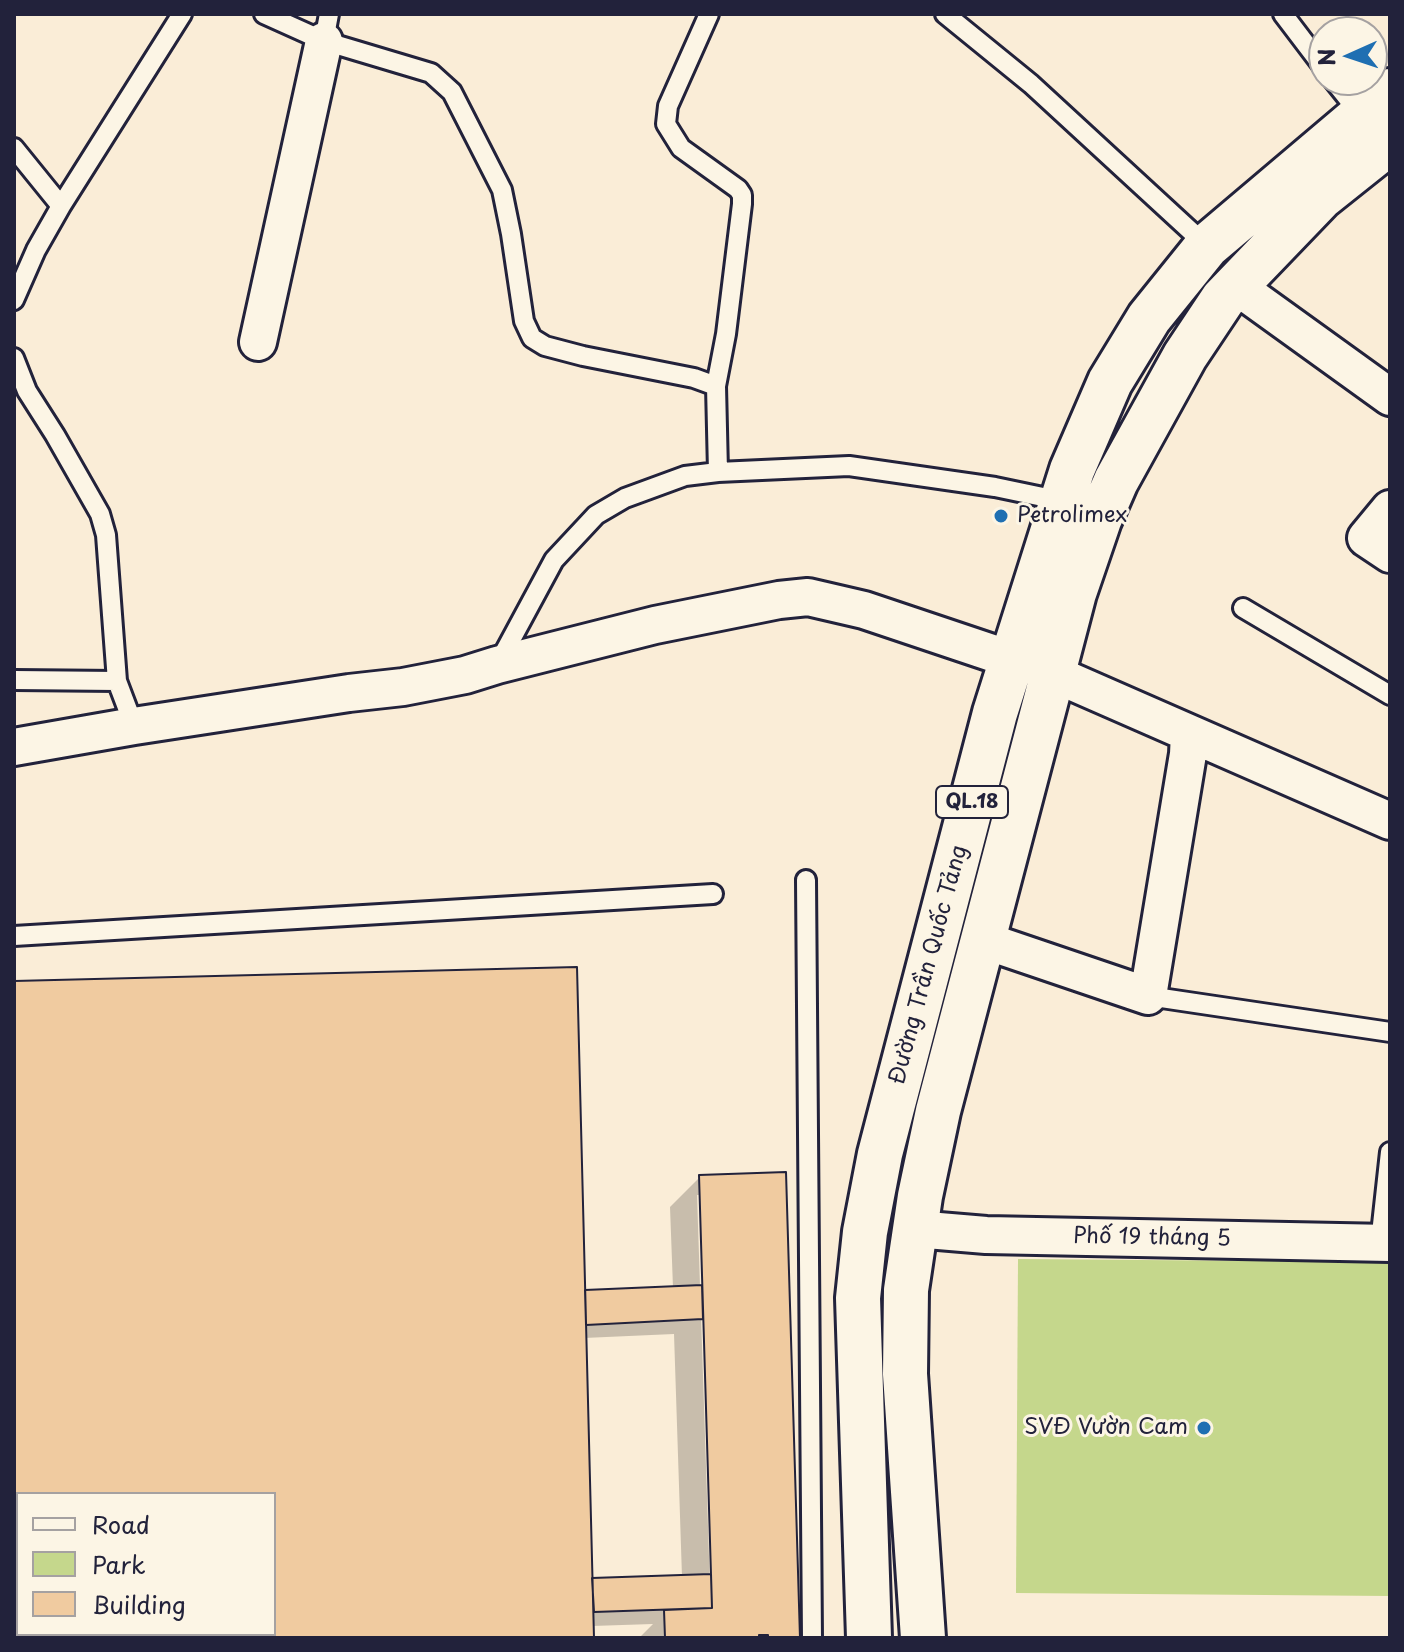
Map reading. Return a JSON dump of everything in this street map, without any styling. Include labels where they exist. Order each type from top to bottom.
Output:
[{"type":"highway","name":"Đường Trần Quốc Tảng","points":[[923,1638],[905,1374],[906,1290],[920,1196],[938,1111],[983,940],[1062,501],[1110,382],[1149,318],[1207,246],[1380,116]]},
{"type":"highway","name":"Đường Trần Quốc Tảng","points":[[869,1638],[858,1298],[865,1232],[884,1139],[995,713],[1032,666],[1074,593],[1116,481],[1185,356],[1223,299],[1321,197],[1380,116]]},
{"type":"street","points":[[258,342],[326,28]]},
{"type":"street","points":[[1236,286],[1390,397]]},
{"type":"street","points":[[1390,509],[1366,538],[1390,554]]},
{"type":"street","points":[[14,747],[333,695],[403,687],[465,675],[655,625],[808,597],[864,610],[1032,666],[1390,821]]},
{"type":"street","points":[[983,940],[1148,996],[1189,733]]},
{"type":"street","name":"Phố 19 tháng 5","points":[[915,1229],[986,1235],[1385,1243]]},
{"type":"lane","points":[[14,300],[36,250],[61,206],[182,14]]},
{"type":"lane","points":[[264,14],[326,28],[431,73],[452,92],[502,190],[524,321],[532,338],[545,346],[583,356],[694,378],[716,386]]},
{"type":"lane","points":[[709,14],[668,106],[666,124],[681,148],[742,195],[726,334],[716,386],[718,472]]},
{"type":"lane","points":[[945,14],[1031,84],[1207,246]]},
{"type":"lane","points":[[1283,14],[1308,47]]},
{"type":"lane","points":[[1354,96],[1380,116]]},
{"type":"lane","points":[[14,148],[61,206]]},
{"type":"lane","points":[[14,358],[27,391],[100,514],[106,535],[117,681],[134,726]]},
{"type":"lane","points":[[497,665],[554,560],[596,515],[625,498],[685,476],[849,466],[995,487],[1062,501]]},
{"type":"lane","points":[[1243,608],[1390,695]]},
{"type":"lane","points":[[14,680],[117,681]]},
{"type":"lane","points":[[806,880],[812,1638]]},
{"type":"lane","points":[[14,936],[713,894]]},
{"type":"lane","points":[[1148,996],[1390,1032]]},
{"type":"lane","points":[[1385,1243],[1390,1152]]},
{"type":"green space","name":"SVĐ Vườn Cam","points":[[1018,1259],[1390,1262],[1390,1596],[1016,1593]]},
{"type":"building","points":[[577,967],[594,1638],[14,1638],[14,981]]},
{"type":"building","points":[[786,1172],[800,1638],[759,1635],[759,1638],[665,1638],[664,1610],[712,1608],[699,1175]]},
{"type":"building","points":[[702,1285],[703,1319],[586,1325],[585,1290]]},
{"type":"building","points":[[711,1574],[712,1608],[594,1612],[592,1578]]},
{"type":"place","name":"Petrolimex","points":[[1001,516]]},
{"type":"place","name":"SVĐ Vườn Cam","points":[[1204,1428]]}]
